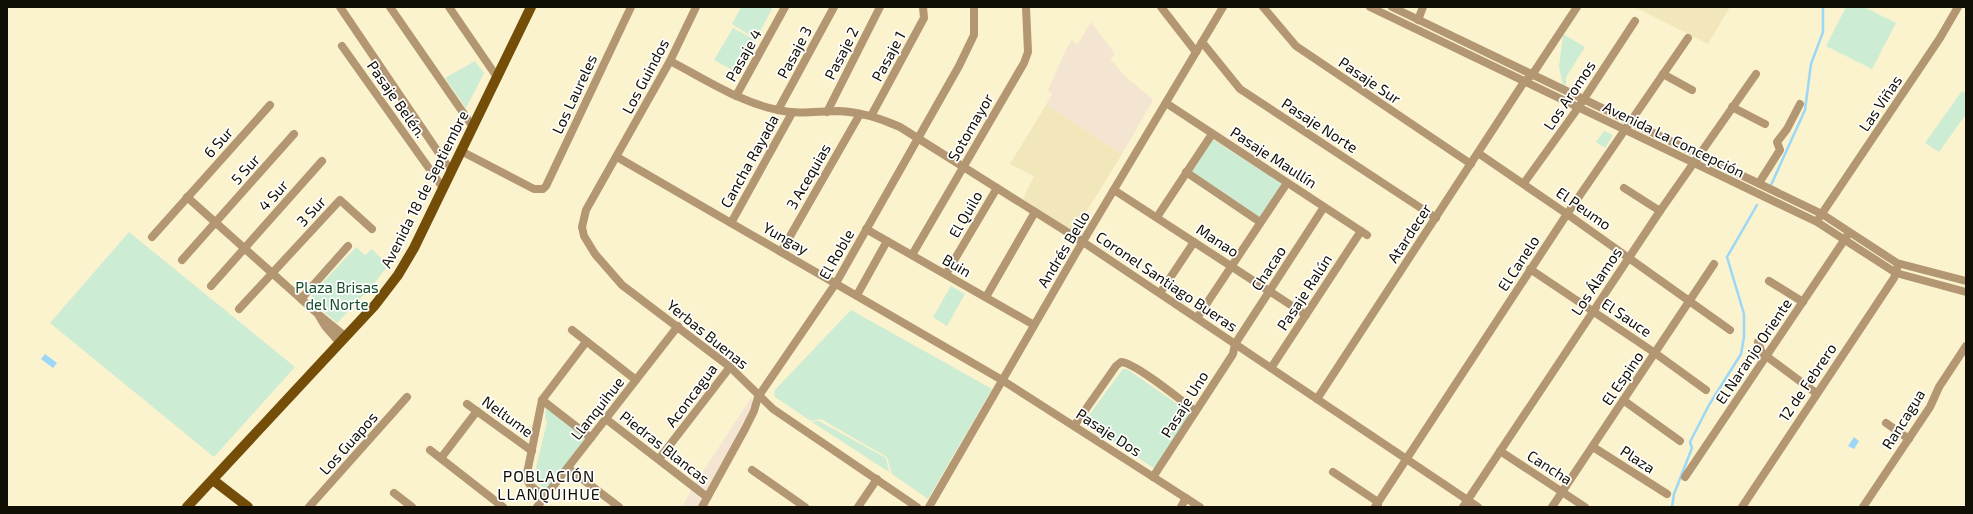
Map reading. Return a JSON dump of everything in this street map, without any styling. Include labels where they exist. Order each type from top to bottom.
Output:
[{"type":"main road","name":"Avenida 18 de Septiembre","points":[[187,507],[375,305],[398,275],[414,248],[531,7]]},
{"type":"main road","points":[[213,480],[248,507]]},
{"type":"street","points":[[340,7],[451,171]]},
{"type":"street","points":[[390,7],[473,127]]},
{"type":"street","points":[[449,7],[497,77]]},
{"type":"street","name":"Los Laureles","points":[[461,151],[538,189],[546,186],[631,7]]},
{"type":"street","name":"Los Guindos","points":[[617,157],[670,61],[696,7]]},
{"type":"street","name":"Pasaje 4","points":[[736,96],[785,7]]},
{"type":"street","name":"Pasaje 3","points":[[778,110],[834,7]]},
{"type":"street","name":"Pasaje 2","points":[[827,112],[880,7]]},
{"type":"street","name":"Pasaje 1","points":[[871,116],[924,18],[923,7]]},
{"type":"street","name":"El Roble","points":[[702,507],[746,429],[754,412],[758,397],[836,283],[973,39],[974,7]]},
{"type":"street","name":"Sotomayor","points":[[912,255],[1024,63],[1028,52],[1026,7]]},
{"type":"street","points":[[1161,7],[1196,52]]},
{"type":"street","name":"Andrés Bello","points":[[929,507],[1034,325],[1222,7]]},
{"type":"street","name":"Pasaje Sur","points":[[1263,7],[1296,46],[1471,164]]},
{"type":"street","name":"Avenida La Concepción","points":[[1370,7],[1817,222],[1896,274],[1966,292]]},
{"type":"street","name":"Avenida La Concepción","points":[[1392,7],[1822,214],[1897,263],[1966,281]]},
{"type":"street","points":[[1418,20],[1423,7]]},
{"type":"street","name":"Atardecer","points":[[1317,399],[1524,82],[1532,75],[1577,7]]},
{"type":"street","name":"Las Viñas","points":[[1817,222],[1940,38],[1958,7]]},
{"type":"street","name":"Los Aromos","points":[[1524,183],[1578,108],[1635,21]]},
{"type":"street","name":"El Canelo","points":[[1377,505],[1530,269],[1688,38]]},
{"type":"street","name":"Pasaje Norte","points":[[1202,42],[1240,90],[1436,218]]},
{"type":"street","name":"Pasaje Belén.","points":[[342,46],[443,188]]},
{"type":"street","name":"Coronel Santiago Bueras","points":[[670,61],[753,104],[792,112],[860,114],[871,116],[900,128],[1083,242],[1407,460],[1465,504],[1478,507]]},
{"type":"street","points":[[1663,74],[1692,90]]},
{"type":"street","name":"Los Álamos","points":[[1465,504],[1660,211],[1756,74]]},
{"type":"street","name":"Pasaje Maullín","points":[[1166,103],[1364,233]]},
{"type":"street","points":[[1759,184],[1780,150],[1777,142],[1787,129],[1800,104]]},
{"type":"street","name":"6 Sur","points":[[152,236],[270,106]]},
{"type":"street","points":[[1732,107],[1765,124]]},
{"type":"street","name":"Cancha Rayada","points":[[731,223],[792,112]]},
{"type":"street","name":"3 Acequias","points":[[781,252],[860,114]]},
{"type":"street","name":"5 Sur","points":[[182,260],[294,134]]},
{"type":"street","points":[[1156,217],[1212,134]]},
{"type":"street","name":"El Peumo","points":[[1478,152],[1629,257],[1689,302],[1730,330]]},
{"type":"street","name":"Yungay","points":[[617,157],[1002,380]]},
{"type":"street","name":"Yerbas Buenas","points":[[617,157],[586,210],[582,227],[584,236],[595,254],[622,285],[678,326],[730,367],[758,397],[773,409],[917,507]]},
{"type":"street","name":"4 Sur","points":[[211,286],[322,161]]},
{"type":"street","points":[[1186,172],[1260,222]]},
{"type":"street","points":[[1197,318],[1260,222],[1288,183]]},
{"type":"street","name":"El Quilo","points":[[946,274],[997,188]]},
{"type":"street","points":[[1624,188],[1660,211]]},
{"type":"street","name":"Manao","points":[[1114,190],[1306,314]]},
{"type":"street","points":[[187,197],[318,314],[342,339]]},
{"type":"street","name":"3 Sur","points":[[272,273],[340,200],[372,229]]},
{"type":"street","name":"Chacao","points":[[1235,344],[1324,207]]},
{"type":"street","points":[[986,297],[1035,212]]},
{"type":"street","name":"Buin","points":[[866,229],[1034,325]]},
{"type":"street","name":"El Naranjo Oriente","points":[[1685,477],[1850,232]]},
{"type":"street","name":"Pasaje Ralún","points":[[1271,368],[1306,314],[1364,233]]},
{"type":"street","points":[[857,295],[887,241]]},
{"type":"street","points":[[1160,293],[1194,242]]},
{"type":"street","points":[[301,299],[348,246]]},
{"type":"street","points":[[1896,274],[1897,263]]},
{"type":"street","name":"El Espino","points":[[1552,507],[1714,264]]},
{"type":"street","name":"El Sauce","points":[[1530,269],[1655,352],[1706,390]]},
{"type":"street","points":[[239,309],[272,273]]},
{"type":"street","name":"12 de Febrero","points":[[1742,507],[1896,274]]},
{"type":"street","points":[[1769,281],[1803,302]]},
{"type":"street","name":"Llanquihue","points":[[537,507],[678,326]]},
{"type":"street","points":[[572,330],[636,380]]},
{"type":"street","points":[[545,498],[527,482],[526,478],[542,400],[586,342]]},
{"type":"street","points":[[1758,342],[1762,353],[1816,393]]},
{"type":"street","name":"Pasaje Uno","points":[[1153,477],[1232,354],[1235,344]]},
{"type":"street","name":"Rancagua","points":[[1863,507],[1930,407],[1939,387],[1966,346]]},
{"type":"street","points":[[1074,426],[1116,366],[1121,362],[1127,363],[1138,370],[1195,410]]},
{"type":"street","name":"Aconcagua","points":[[659,460],[730,367]]},
{"type":"street","name":"Pasaje Dos","points":[[1002,380],[1200,507]]},
{"type":"street","name":"Los Guapos","points":[[309,507],[407,397]]},
{"type":"street","points":[[542,400],[591,438]]},
{"type":"street","points":[[1623,400],[1680,441]]},
{"type":"street","name":"Neltume","points":[[467,404],[532,451]]},
{"type":"street","points":[[441,458],[477,411]]},
{"type":"street","name":"Piedras Blancas","points":[[606,419],[707,497]]},
{"type":"street","points":[[1886,423],[1909,439]]},
{"type":"street","name":"Plaza","points":[[1593,447],[1667,494]]},
{"type":"street","points":[[430,450],[503,507]]},
{"type":"street","name":"Cancha","points":[[1500,451],[1585,507]]},
{"type":"street","points":[[568,468],[619,507]]},
{"type":"street","points":[[752,470],[800,506]]},
{"type":"street","points":[[1332,472],[1377,505]]},
{"type":"street","points":[[858,507],[877,479]]},
{"type":"street","points":[[394,493],[412,507]]},
{"type":"street","points":[[1181,507],[1186,498]]},
{"type":"shaded area","points":[[1635,7],[1730,7],[1708,44]]},
{"type":"shaded area","points":[[1091,22],[1115,54],[1110,59],[1125,76],[1153,100],[1122,154],[1046,105],[1052,94],[1048,90],[1066,50],[1072,40],[1077,45]]},
{"type":"shaded area","points":[[1046,105],[1122,154],[1075,230],[1070,230],[1023,199],[1034,176],[1010,164]]},
{"type":"shaded area","points":[[751,398],[753,403],[748,416],[699,507],[682,507],[693,487]]},
{"type":"green space","points":[[741,7],[773,7],[756,39],[732,24]]},
{"type":"green space","points":[[1846,7],[1864,7],[1896,23],[1872,69],[1826,46]]},
{"type":"green space","points":[[733,28],[755,40],[736,72],[714,60]]},
{"type":"green space","points":[[1563,34],[1585,47],[1566,77],[1566,85],[1563,85],[1559,67]]},
{"type":"green space","points":[[475,61],[484,73],[466,108],[445,78]]},
{"type":"green space","points":[[1962,91],[1966,94],[1966,114],[1939,152],[1925,143]]},
{"type":"green space","points":[[1604,131],[1613,135],[1605,148],[1596,142]]},
{"type":"green space","points":[[1212,139],[1284,185],[1261,218],[1191,171]]},
{"type":"green space","points":[[129,232],[295,367],[214,457],[50,323]]},
{"type":"green space","name":"Plaza Brisas del Norte","points":[[356,247],[365,255],[372,249],[388,265],[374,284],[337,323],[311,300],[312,294]]},
{"type":"green space","points":[[951,286],[965,294],[947,326],[933,317]]},
{"type":"green space","points":[[851,310],[992,389],[928,499],[892,474],[887,457],[821,419],[811,421],[775,397],[774,391]]},
{"type":"green space","points":[[1123,369],[1127,369],[1190,413],[1155,469],[1084,422]]},
{"type":"green space","points":[[546,408],[589,441],[549,492],[533,480],[547,422],[545,417]]},
{"type":"green space","points":[[819,421],[886,458],[889,472],[812,422]]},
{"type":"water","points":[[45,354],[57,363],[53,368],[41,359]]},
{"type":"water","points":[[1854,437],[1859,441],[1854,449],[1848,446]]},
{"type":"waterway","points":[[1771,185],[1805,110],[1811,64],[1823,32],[1823,7]]},
{"type":"waterway","points":[[1672,507],[1674,494],[1692,448],[1690,442],[1709,405],[1741,354],[1744,337],[1744,314],[1727,257],[1757,205]]},
{"type":"district","name":"POBLACIÓN LLANQUIHUE","points":[[549,484]]}]
